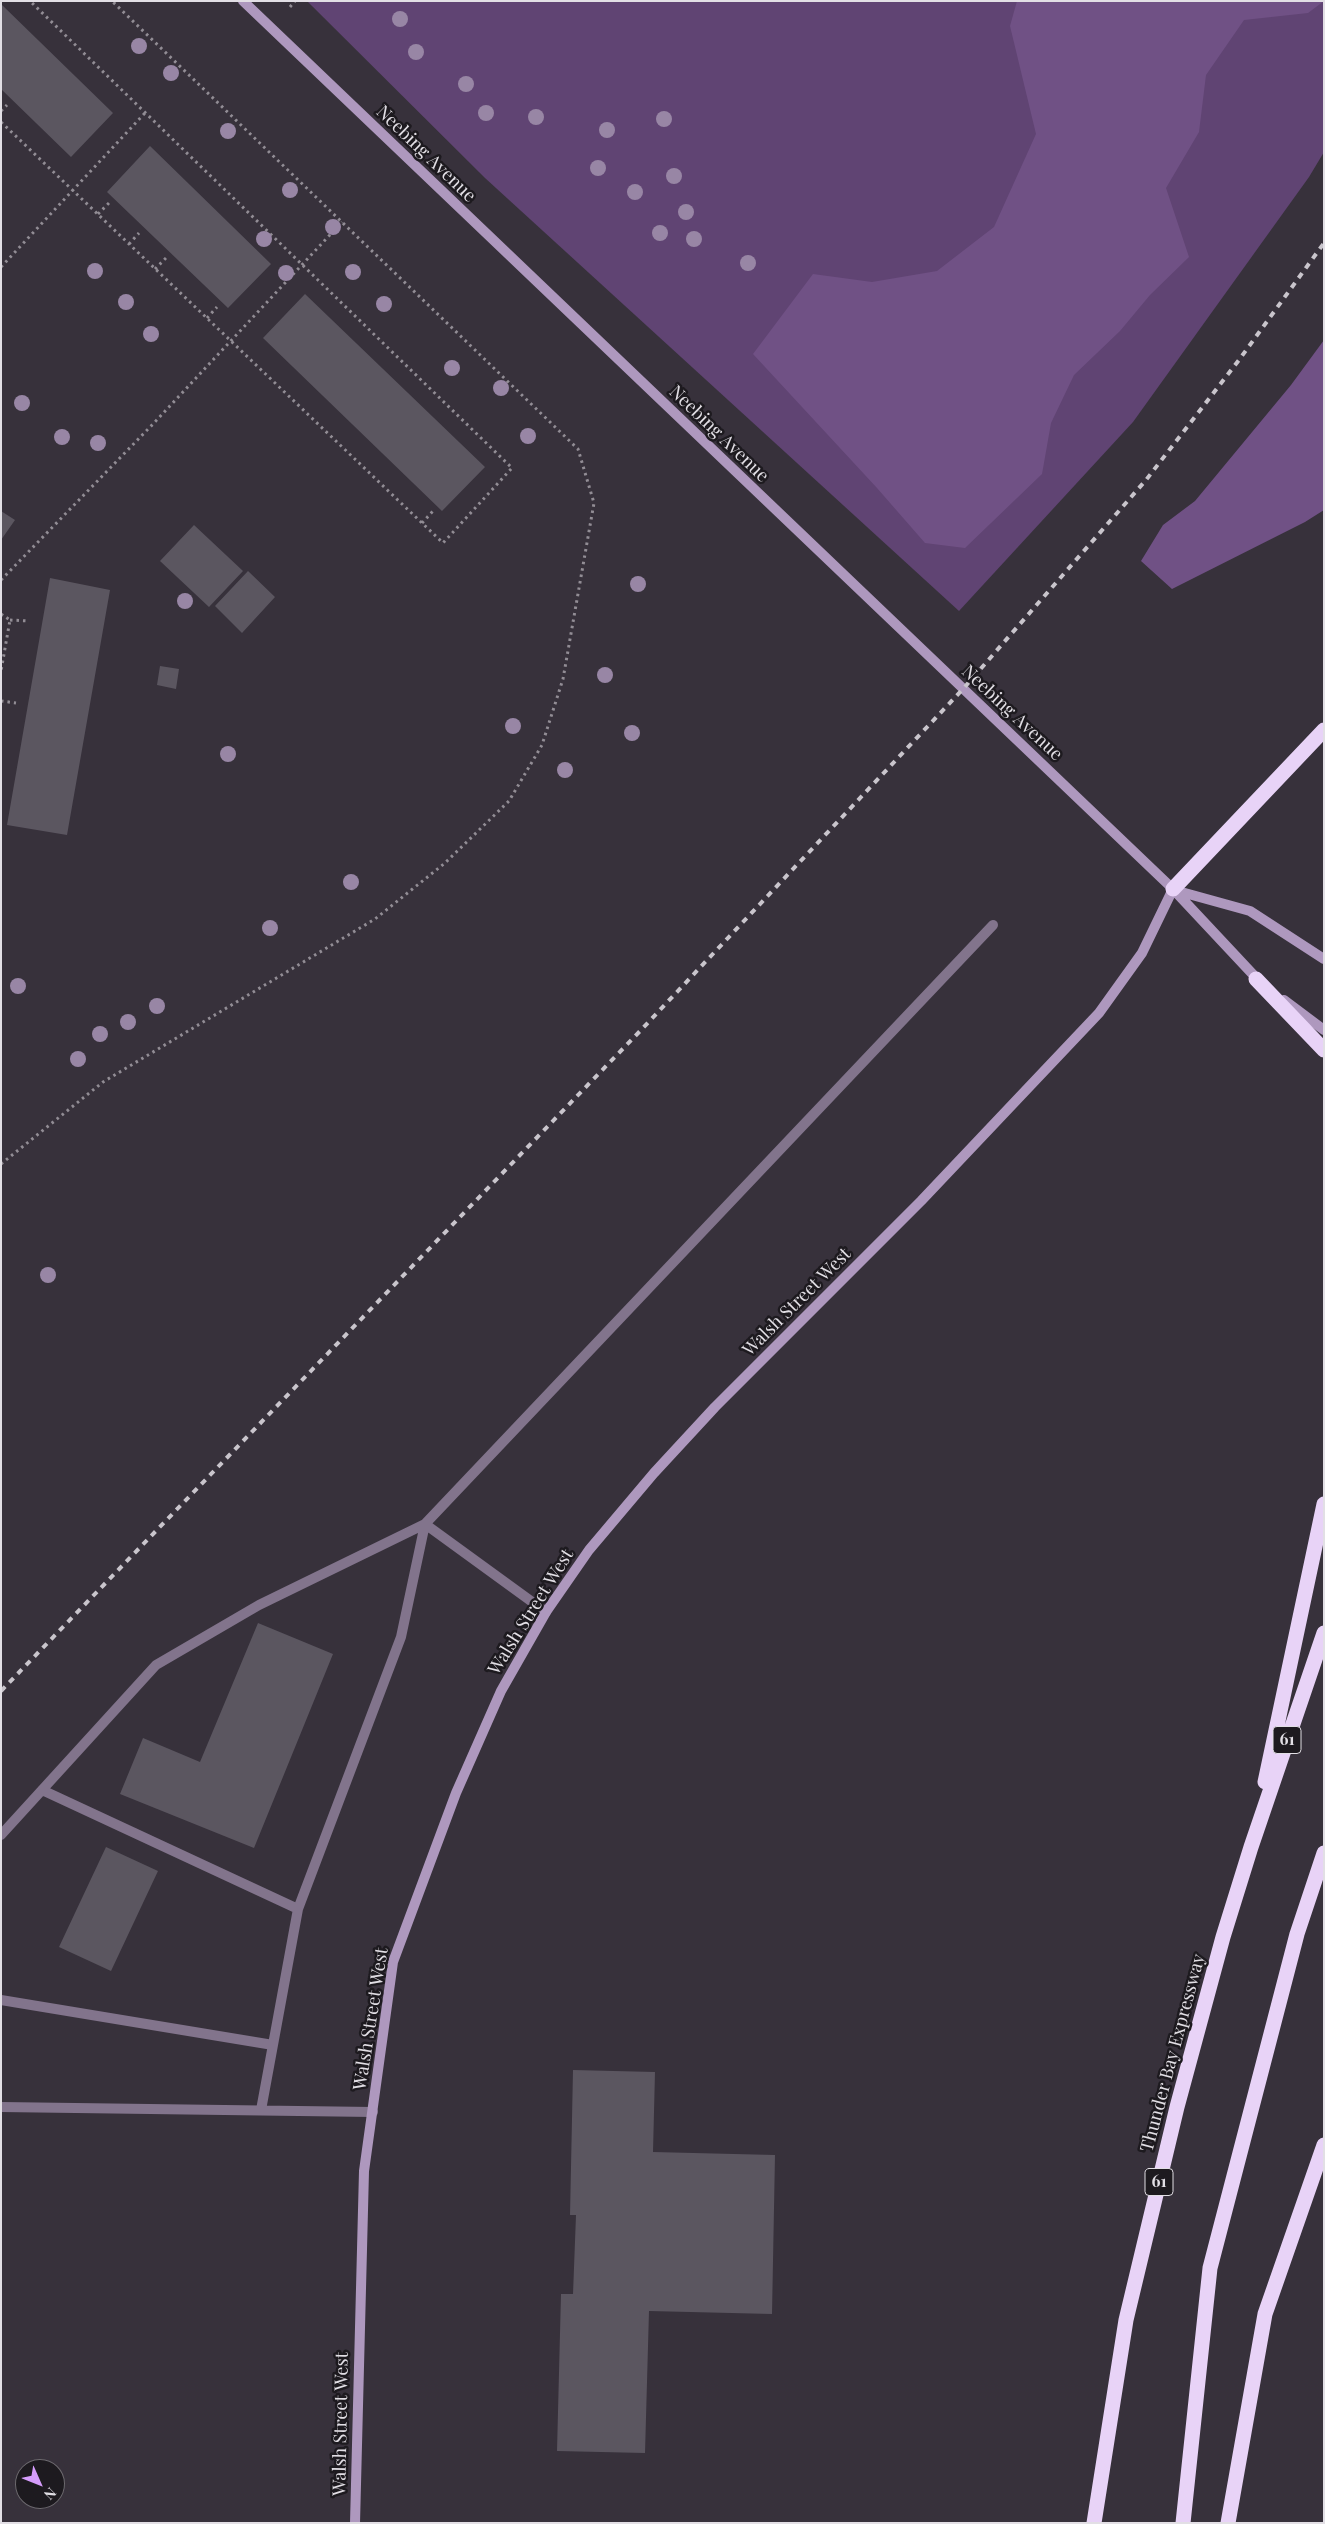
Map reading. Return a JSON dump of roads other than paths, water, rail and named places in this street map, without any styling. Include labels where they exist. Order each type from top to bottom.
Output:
[{"type":"highway","points":[[1173,889],[1324,730]]},
{"type":"highway","points":[[1256,979],[1324,1050]]},
{"type":"highway","points":[[1251,1847],[1324,1504]]},
{"type":"highway","name":"Thunder Bay Expressway","points":[[1094,2523],[1128,2311],[1177,2107],[1251,1847],[1324,1633]]},
{"type":"highway","points":[[1183,2523],[1210,2268],[1297,1934],[1324,1853]]},
{"type":"highway","points":[[1228,2523],[1265,2314],[1324,2145]]},
{"type":"street","name":"Neebing Avenue","points":[[243,1],[1173,889],[1256,979],[1324,1030]]},
{"type":"street","name":"Neebing Avenue","points":[[1173,889],[1250,911],[1324,959]]},
{"type":"street","name":"Walsh Street West","points":[[355,2523],[364,2171],[393,1962],[456,1792],[502,1692],[546,1612],[589,1550],[654,1473],[715,1407],[921,1201],[1099,1012],[1142,953],[1173,889]]},
{"type":"lane","points":[[1,1835],[156,1665],[259,1605],[425,1524],[994,925]]},
{"type":"lane","points":[[425,1524],[546,1612]]},
{"type":"lane","points":[[261,2110],[298,1909],[401,1636],[425,1524]]},
{"type":"lane","points":[[42,1790],[298,1909]]},
{"type":"lane","points":[[1,2000],[273,2045]]},
{"type":"lane","points":[[1,2107],[373,2112]]},
{"type":"railway","points":[[1,1691],[642,1029],[963,689],[1146,480],[1239,360],[1324,243]]}]
